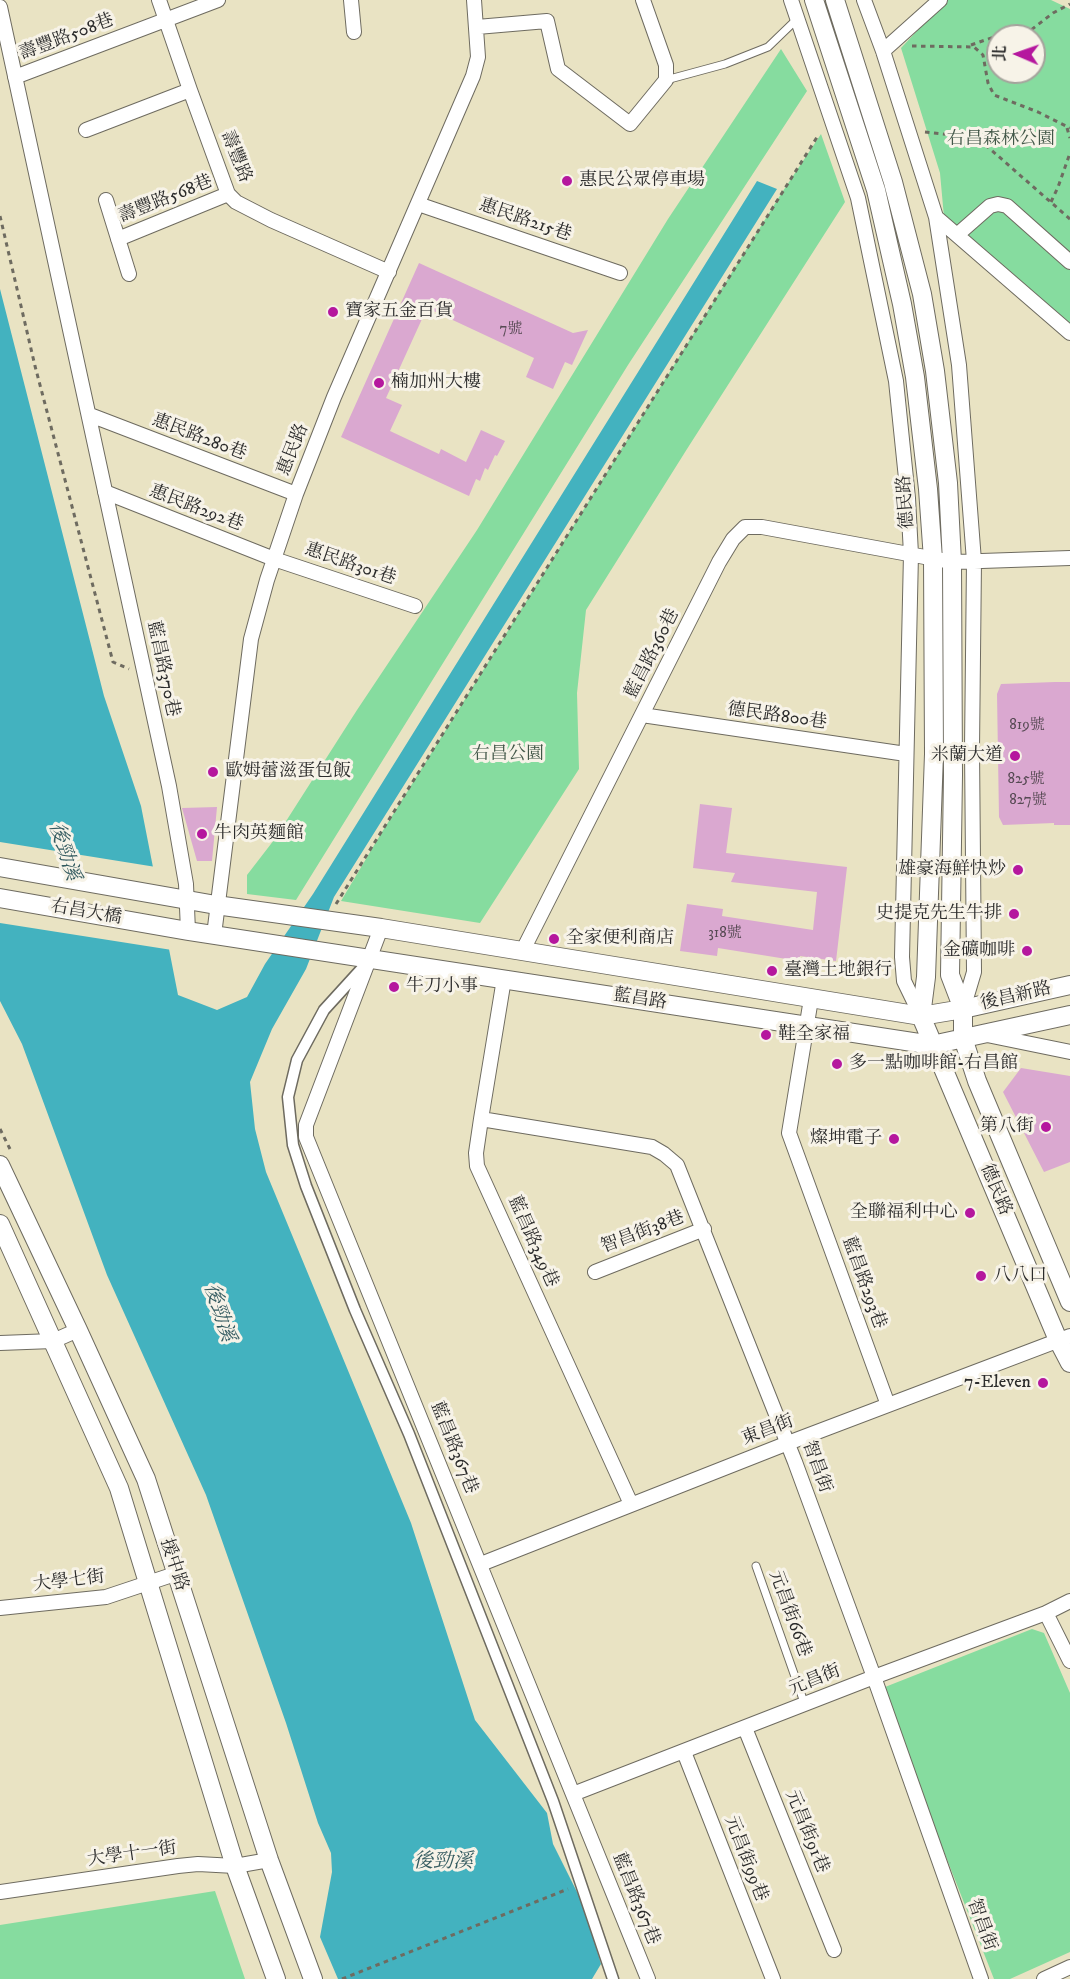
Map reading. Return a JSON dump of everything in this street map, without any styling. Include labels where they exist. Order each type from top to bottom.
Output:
[{"type":"street","name":"壽豐路","points":[[159,0],[189,90],[228,194],[236,202],[271,220],[388,272]]},
{"type":"street","name":"壽豐路508巷","points":[[15,76],[218,0]]},
{"type":"street","points":[[351,0],[354,32]]},
{"type":"street","name":"惠民路","points":[[213,935],[251,639],[296,494],[334,397],[473,76],[478,57],[474,0]]},
{"type":"street","points":[[477,27],[547,21],[558,69],[630,124],[666,80],[666,65],[643,0]]},
{"type":"street","name":"德民路","points":[[791,0],[858,198],[896,381],[908,498],[911,555],[902,957],[904,981],[1064,1338],[1070,1363]]},
{"type":"street","points":[[797,19],[812,0]]},
{"type":"street","name":"德民路","points":[[812,0],[876,190],[902,304],[917,388],[933,559],[933,765],[926,977],[921,1017]]},
{"type":"street","name":"德民路","points":[[835,0],[893,182],[922,294],[936,382],[948,483],[952,562],[954,775],[950,975],[963,1009]]},
{"type":"street","name":"德民路","points":[[864,0],[886,48],[908,130],[936,216],[959,365],[974,561],[972,749],[974,972],[963,1009],[963,1038],[977,1081],[1070,1302]]},
{"type":"street","points":[[886,48],[939,0]]},
{"type":"street","name":"藍昌路370巷","points":[[0,7],[169,786],[186,884],[179,898],[180,930]]},
{"type":"street","points":[[86,130],[189,90]]},
{"type":"street","name":"壽豐路568巷","points":[[118,239],[228,194]]},
{"type":"street","name":"壽豐路568巷","points":[[106,200],[129,274]]},
{"type":"street","name":"惠民路215巷","points":[[418,204],[620,273]]},
{"type":"street","points":[[957,235],[990,206],[998,204],[1006,206],[1070,262]]},
{"type":"street","points":[[936,216],[1070,333]]},
{"type":"street","name":"惠民路280巷","points":[[90,416],[296,494]]},
{"type":"street","name":"惠民路292巷","points":[[105,492],[274,559]]},
{"type":"street","name":"藍昌路360巷","points":[[522,952],[719,562],[733,539],[745,527],[762,526],[911,555]]},
{"type":"street","points":[[911,555],[952,562],[1070,558]]},
{"type":"street","name":"惠民路301巷","points":[[274,559],[415,606]]},
{"type":"street","name":"德民路800巷","points":[[642,715],[906,754]]},
{"type":"street","name":"右昌大橋","points":[[0,867],[179,898]]},
{"type":"street","name":"右昌大橋","points":[[0,898],[180,930]]},
{"type":"street","points":[[179,898],[326,921]]},
{"type":"street","name":"藍昌路","points":[[326,921],[381,928],[921,1017],[963,1009]]},
{"type":"street","name":"藍昌路367巷","points":[[381,928],[306,1125],[306,1137],[648,1979]]},
{"type":"street","points":[[180,930],[213,935]]},
{"type":"street","name":"藍昌路","points":[[213,935],[932,1045],[963,1038]]},
{"type":"street","points":[[504,979],[522,952]]},
{"type":"street","points":[[370,959],[324,1010],[297,1060],[288,1097],[292,1145],[355,1310],[409,1434],[553,1801],[613,1979]]},
{"type":"street","name":"藍昌路349巷","points":[[504,979],[476,1153],[477,1166],[631,1504]]},
{"type":"street","name":"後昌新路","points":[[963,1009],[1070,985]]},
{"type":"street","name":"藍昌路293巷","points":[[811,999],[789,1132],[888,1405]]},
{"type":"street","name":"後昌新路","points":[[963,1038],[1070,1015]]},
{"type":"street","points":[[982,1034],[1070,1052]]},
{"type":"street","name":"智昌街","points":[[481,1119],[652,1147],[677,1165],[788,1443],[981,1979]]},
{"type":"street","name":"援中路","points":[[0,1165],[146,1479],[268,1860],[313,1979]]},
{"type":"street","name":"援中路","points":[[0,1224],[119,1488],[235,1866],[276,1979]]},
{"type":"street","name":"智昌街38巷","points":[[595,1272],[704,1229]]},
{"type":"street","points":[[0,1343],[53,1341],[78,1330]]},
{"type":"street","name":"東昌街","points":[[481,1564],[788,1443],[1064,1338]]},
{"type":"street","name":"大學七街","points":[[0,1608],[105,1597],[175,1574]]},
{"type":"street","name":"元昌街","points":[[573,1794],[1046,1613],[1070,1601]]},
{"type":"street","points":[[1046,1613],[1070,1661]]},
{"type":"street","name":"元昌街91巷","points":[[745,1728],[834,1950]]},
{"type":"street","name":"元昌街99巷","points":[[684,1752],[773,1979]]},
{"type":"street","name":"大學十一街","points":[[0,1892],[178,1866],[198,1864],[235,1866],[268,1860]]},
{"type":"street","points":[[1044,1979],[1070,1967]]},
{"type":"lane","points":[[666,80],[725,64],[768,47],[797,19]]},
{"type":"lane","name":"元昌街66巷","points":[[756,1566],[805,1705]]},
{"type":"path","points":[[967,47],[1011,31],[1031,30],[1053,13],[1070,4]]},
{"type":"path","points":[[886,48],[974,47],[983,55],[988,83],[994,95],[1038,112],[1068,127],[1070,138]]},
{"type":"path","points":[[326,921],[830,117]]},
{"type":"path","points":[[908,130],[972,136],[981,141],[1070,219]]},
{"type":"path","points":[[1051,202],[1070,153]]},
{"type":"path","points":[[0,216],[35,366],[113,662],[131,670]]},
{"type":"path","points":[[342,1979],[581,1884]]},
{"type":"green space","name":"右昌森林公園","points":[[946,0],[1051,0],[1070,9],[1070,333],[945,228],[940,173],[901,48]]},
{"type":"green space","points":[[781,49],[807,91],[628,365],[296,900],[247,894],[247,875],[274,840],[477,530],[668,219]]},
{"type":"green space","name":"右昌公園","points":[[821,134],[845,202],[586,610],[577,693],[579,769],[480,923],[341,901],[781,194]]},
{"type":"green space","points":[[1032,1629],[1044,1633],[1070,1693],[1070,1952],[1010,1979],[994,1979],[880,1689]]},
{"type":"green space","points":[[215,1891],[245,1979],[0,1979],[0,1925]]},
{"type":"water","name":"後勁溪","points":[[757,181],[777,189],[334,897],[306,969],[272,1029],[250,1082],[255,1129],[266,1172],[411,1523],[475,1720],[547,1813],[553,1844],[584,1906],[601,1964],[592,1979],[338,1979],[320,1937],[332,1872],[331,1853],[318,1823],[286,1723],[206,1495],[107,1275],[22,1044],[0,1001],[0,289],[104,696],[141,806],[178,995],[217,1010],[247,997],[265,964],[313,894]]},
{"type":"pier","points":[[0,842],[156,867],[172,950],[0,923]]},
{"type":"building","name":"楠加州大樓","points":[[419,263],[573,333],[588,330],[572,365],[565,362],[553,389],[526,377],[534,358],[427,308],[386,398],[402,405],[390,431],[439,454],[441,449],[466,462],[481,430],[505,441],[488,470],[485,468],[480,481],[476,479],[469,496],[341,437]]},
{"type":"building","points":[[1070,682],[1070,825],[1054,825],[1054,823],[1003,825],[999,817],[997,694],[1001,684]]},
{"type":"building","points":[[700,804],[732,808],[726,853],[847,867],[836,961],[800,956],[799,961],[718,948],[717,956],[680,951],[687,904],[723,909],[722,916],[813,930],[817,892],[731,882],[735,873],[693,868]]},
{"type":"building","name":"牛肉英麵館","points":[[217,807],[212,861],[197,861],[182,808]]},
{"type":"building","name":"第八街","points":[[1021,1068],[1070,1076],[1070,1162],[1044,1172],[1003,1092]]},
{"type":"place","name":"惠民公眾停車場","points":[[567,181]]},
{"type":"place","name":"寶家五金百貨","points":[[333,312]]},
{"type":"place","name":"楠加州大樓","points":[[379,383]]},
{"type":"place","name":"米蘭大道","points":[[1015,756]]},
{"type":"place","name":"歐姆蕾滋蛋包飯","points":[[213,772]]},
{"type":"place","name":"牛肉英麵館","points":[[202,834]]},
{"type":"place","name":"雄豪海鮮快炒","points":[[1018,870]]},
{"type":"place","name":"史提克先生牛排","points":[[1014,914]]},
{"type":"place","name":"全家便利商店","points":[[554,939]]},
{"type":"place","name":"金礦咖啡","points":[[1027,951]]},
{"type":"place","name":"臺灣土地銀行","points":[[772,971]]},
{"type":"place","name":"牛刀小事","points":[[394,987]]},
{"type":"place","name":"鞋全家福","points":[[766,1035]]},
{"type":"place","name":"多一點咖啡館-右昌館","points":[[837,1064]]},
{"type":"place","name":"第八街","points":[[1046,1127]]},
{"type":"place","name":"燦坤電子","points":[[894,1139]]},
{"type":"place","name":"全聯福利中心","points":[[970,1213]]},
{"type":"place","name":"八八口","points":[[981,1276]]},
{"type":"place","name":"7-Eleven","points":[[1043,1383]]}]
